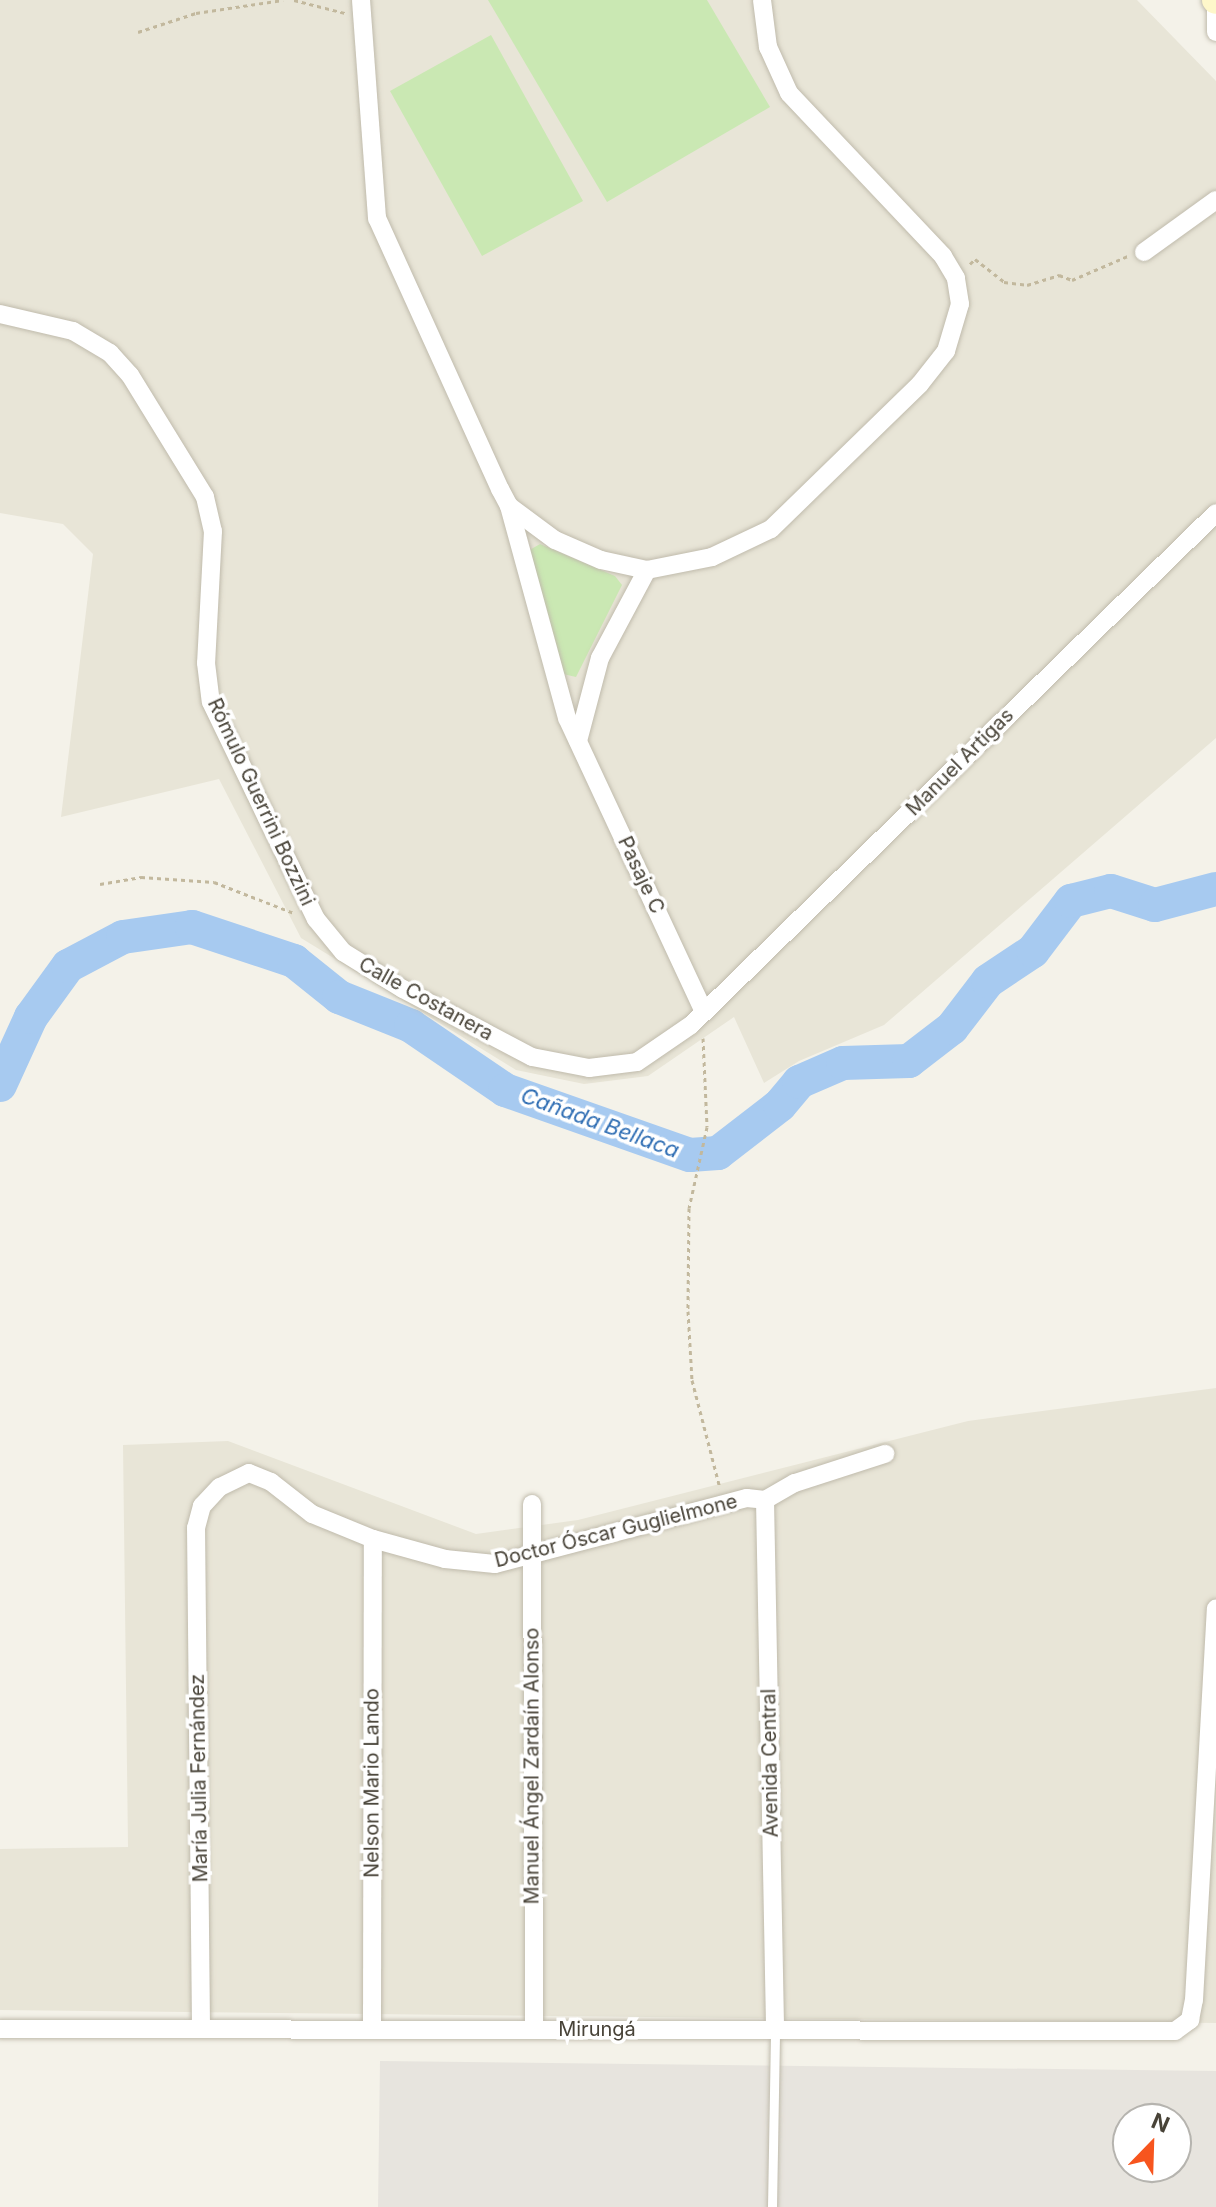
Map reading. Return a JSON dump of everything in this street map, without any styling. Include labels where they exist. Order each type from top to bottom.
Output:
[{"type":"street","name":"Pasaje C","points":[[361,0],[377,218],[509,506],[553,680],[578,741],[703,1010]]},
{"type":"street","points":[[509,506],[578,552],[647,570],[741,547],[802,501],[920,384],[946,351],[960,304],[956,278],[943,256],[789,93],[768,47],[762,0]]},
{"type":"street","points":[[1216,11],[1216,32]]},
{"type":"street","points":[[1144,252],[1216,200]]},
{"type":"street","name":"Rómulo Guerrini Bozzini","points":[[0,314],[73,331],[110,353],[130,375],[205,497],[213,531],[206,663],[211,702],[316,919]]},
{"type":"street","name":"Manuel Artigas","points":[[703,1010],[1216,513]]},
{"type":"street","points":[[578,741],[600,658],[647,570]]},
{"type":"street","name":"Calle Costanera","points":[[316,919],[343,952],[370,971],[532,1057],[589,1068],[637,1062],[663,1047],[703,1010]]},
{"type":"street","name":"Doctor Óscar Guglielmone","points":[[196,1528],[202,1506],[220,1487],[249,1473],[271,1482],[312,1514],[373,1539],[482,1563],[530,1557],[725,1504],[765,1500],[795,1483],[885,1454]]},
{"type":"street","name":"Avenida Central","points":[[765,1500],[775,2027]]},
{"type":"street","name":"Manuel Ángel Zardaín Alonso","points":[[532,1504],[534,2029]]},
{"type":"street","name":"María Julia Fernández","points":[[196,1528],[201,2028]]},
{"type":"street","name":"Nelson Mario Lando","points":[[372,2026],[373,1539]]},
{"type":"street","points":[[1213,1706],[1216,1609]]},
{"type":"street","name":"Mirungá","points":[[0,2029],[372,2026],[1175,2031],[1190,2020],[1213,1706]]},
{"type":"lane","points":[[772,2207],[775,2027]]},
{"type":"path","points":[[138,32],[196,13],[283,0]]},
{"type":"path","points":[[294,0],[364,20]]},
{"type":"path","points":[[956,278],[975,259],[1010,285],[1059,275],[1072,280],[1144,252]]},
{"type":"path","points":[[100,884],[141,877],[214,882],[316,919]]},
{"type":"path","points":[[703,1010],[702,1097],[707,1127],[689,1208],[692,1380],[725,1504]]},
{"type":"shaded area","points":[[0,0],[1137,0],[1216,81],[1216,738],[884,1025],[799,1061],[764,1083],[734,1017],[648,1076],[584,1084],[516,1070],[301,938],[219,779],[61,817],[93,554],[63,524],[0,513]]},
{"type":"shaded area","points":[[1216,1388],[1216,2023],[0,2010],[0,1849],[128,1847],[123,1445],[228,1441],[476,1534],[578,1520],[968,1421]]},
{"type":"shaded area","points":[[380,2061],[1216,2071],[1216,2207],[378,2207]]},
{"type":"green space","points":[[488,0],[707,0],[770,107],[607,202]]},
{"type":"green space","points":[[491,35],[583,201],[482,256],[390,91]]},
{"type":"green space","points":[[540,544],[615,576],[622,585],[576,677],[563,674],[528,551]]},
{"type":"waterway","name":"Cañada Bellaca","points":[[0,1085],[31,1017],[68,966],[123,937],[192,927],[294,961],[339,997],[411,1026],[505,1090],[690,1155],[718,1153],[780,1105],[799,1082],[843,1063],[909,1061],[952,1028],[988,981],[1033,951],[1071,901],[1111,891],[1155,905],[1216,889]]}]
